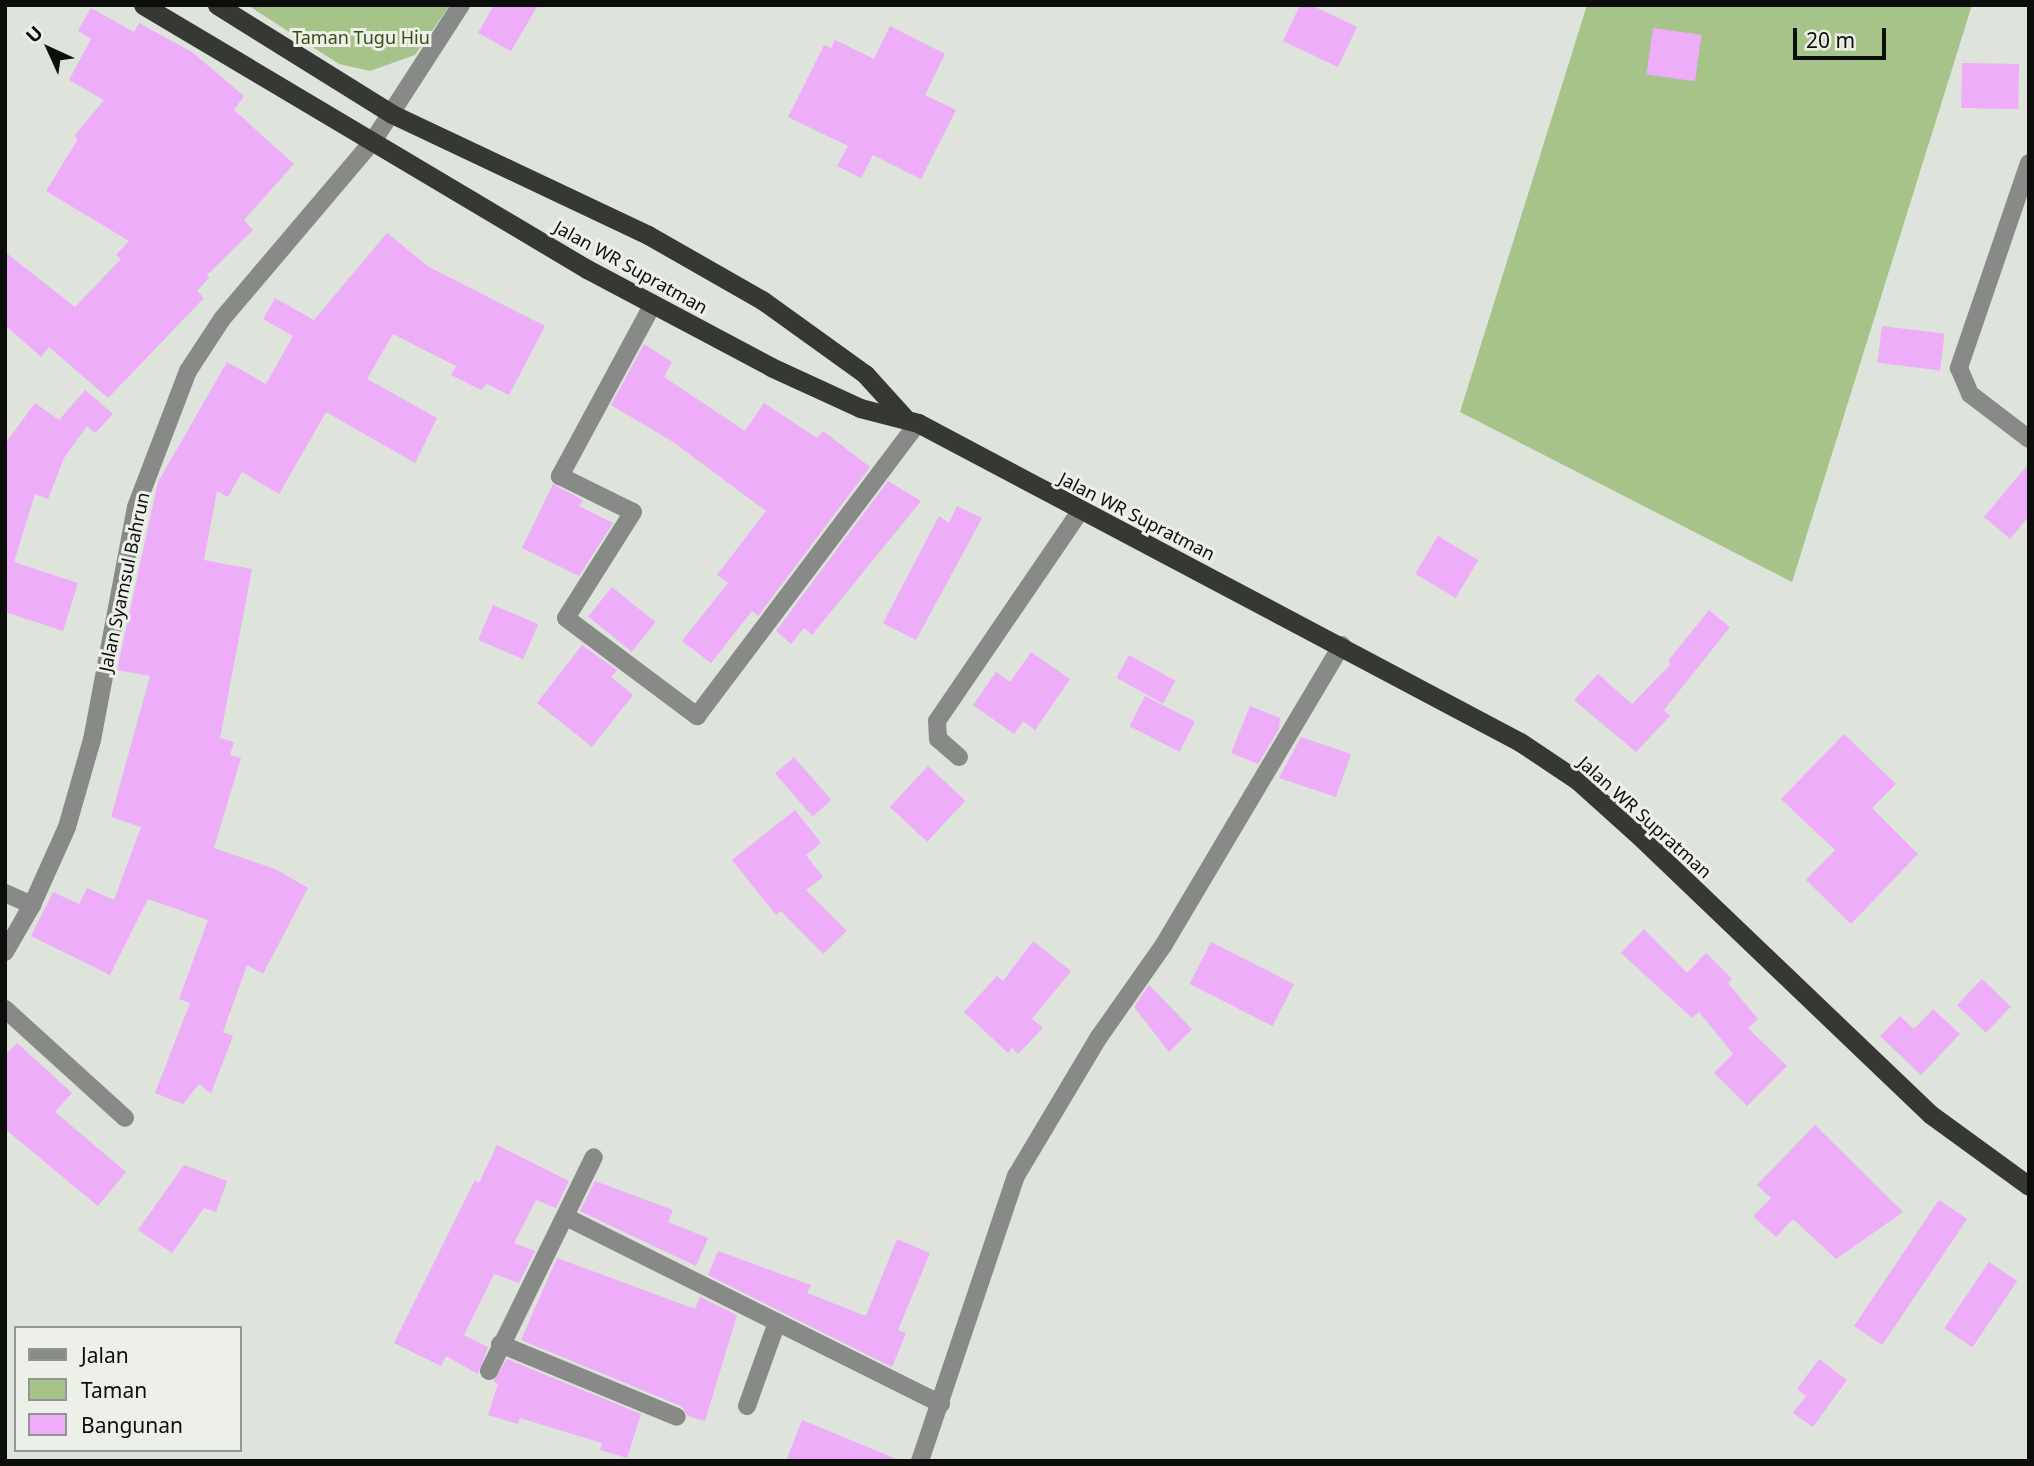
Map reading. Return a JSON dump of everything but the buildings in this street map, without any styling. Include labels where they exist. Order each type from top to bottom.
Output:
[{"type":"highway","name":"Jalan WR Supratman","points":[[143,5],[653,304],[860,408],[881,416],[911,420],[1080,511],[1455,704],[1577,780],[1930,1114],[2029,1186]]},
{"type":"highway","points":[[217,5],[392,114],[648,235],[762,300],[865,374],[911,420]]},
{"type":"street","name":"Jalan Syamsul Bahrun","points":[[5,952],[32,905],[66,827],[92,740],[136,507],[165,421],[188,371],[222,318],[373,141],[461,5]]},
{"type":"street","points":[[2029,163],[1959,368],[1970,394],[2029,439]]},
{"type":"street","points":[[653,304],[560,476],[633,512],[566,618],[697,716],[911,420]]},
{"type":"street","points":[[958,757],[938,739],[937,721],[1080,511]]},
{"type":"street","points":[[920,1461],[1016,1176],[1099,1037],[1170,934],[1342,645]]},
{"type":"street","points":[[5,893],[32,905]]},
{"type":"street","points":[[5,1009],[125,1118]]},
{"type":"street","points":[[489,1371],[594,1157]]},
{"type":"street","points":[[566,1217],[941,1404]]},
{"type":"street","points":[[747,1406],[776,1322]]},
{"type":"street","points":[[500,1344],[677,1418]]},
{"type":"green space","name":"Taman Tugu Hiu","points":[[450,5],[415,55],[370,71],[339,64],[249,6]]},
{"type":"green space","points":[[1587,5],[1972,5],[1792,582],[1460,412]]}]
